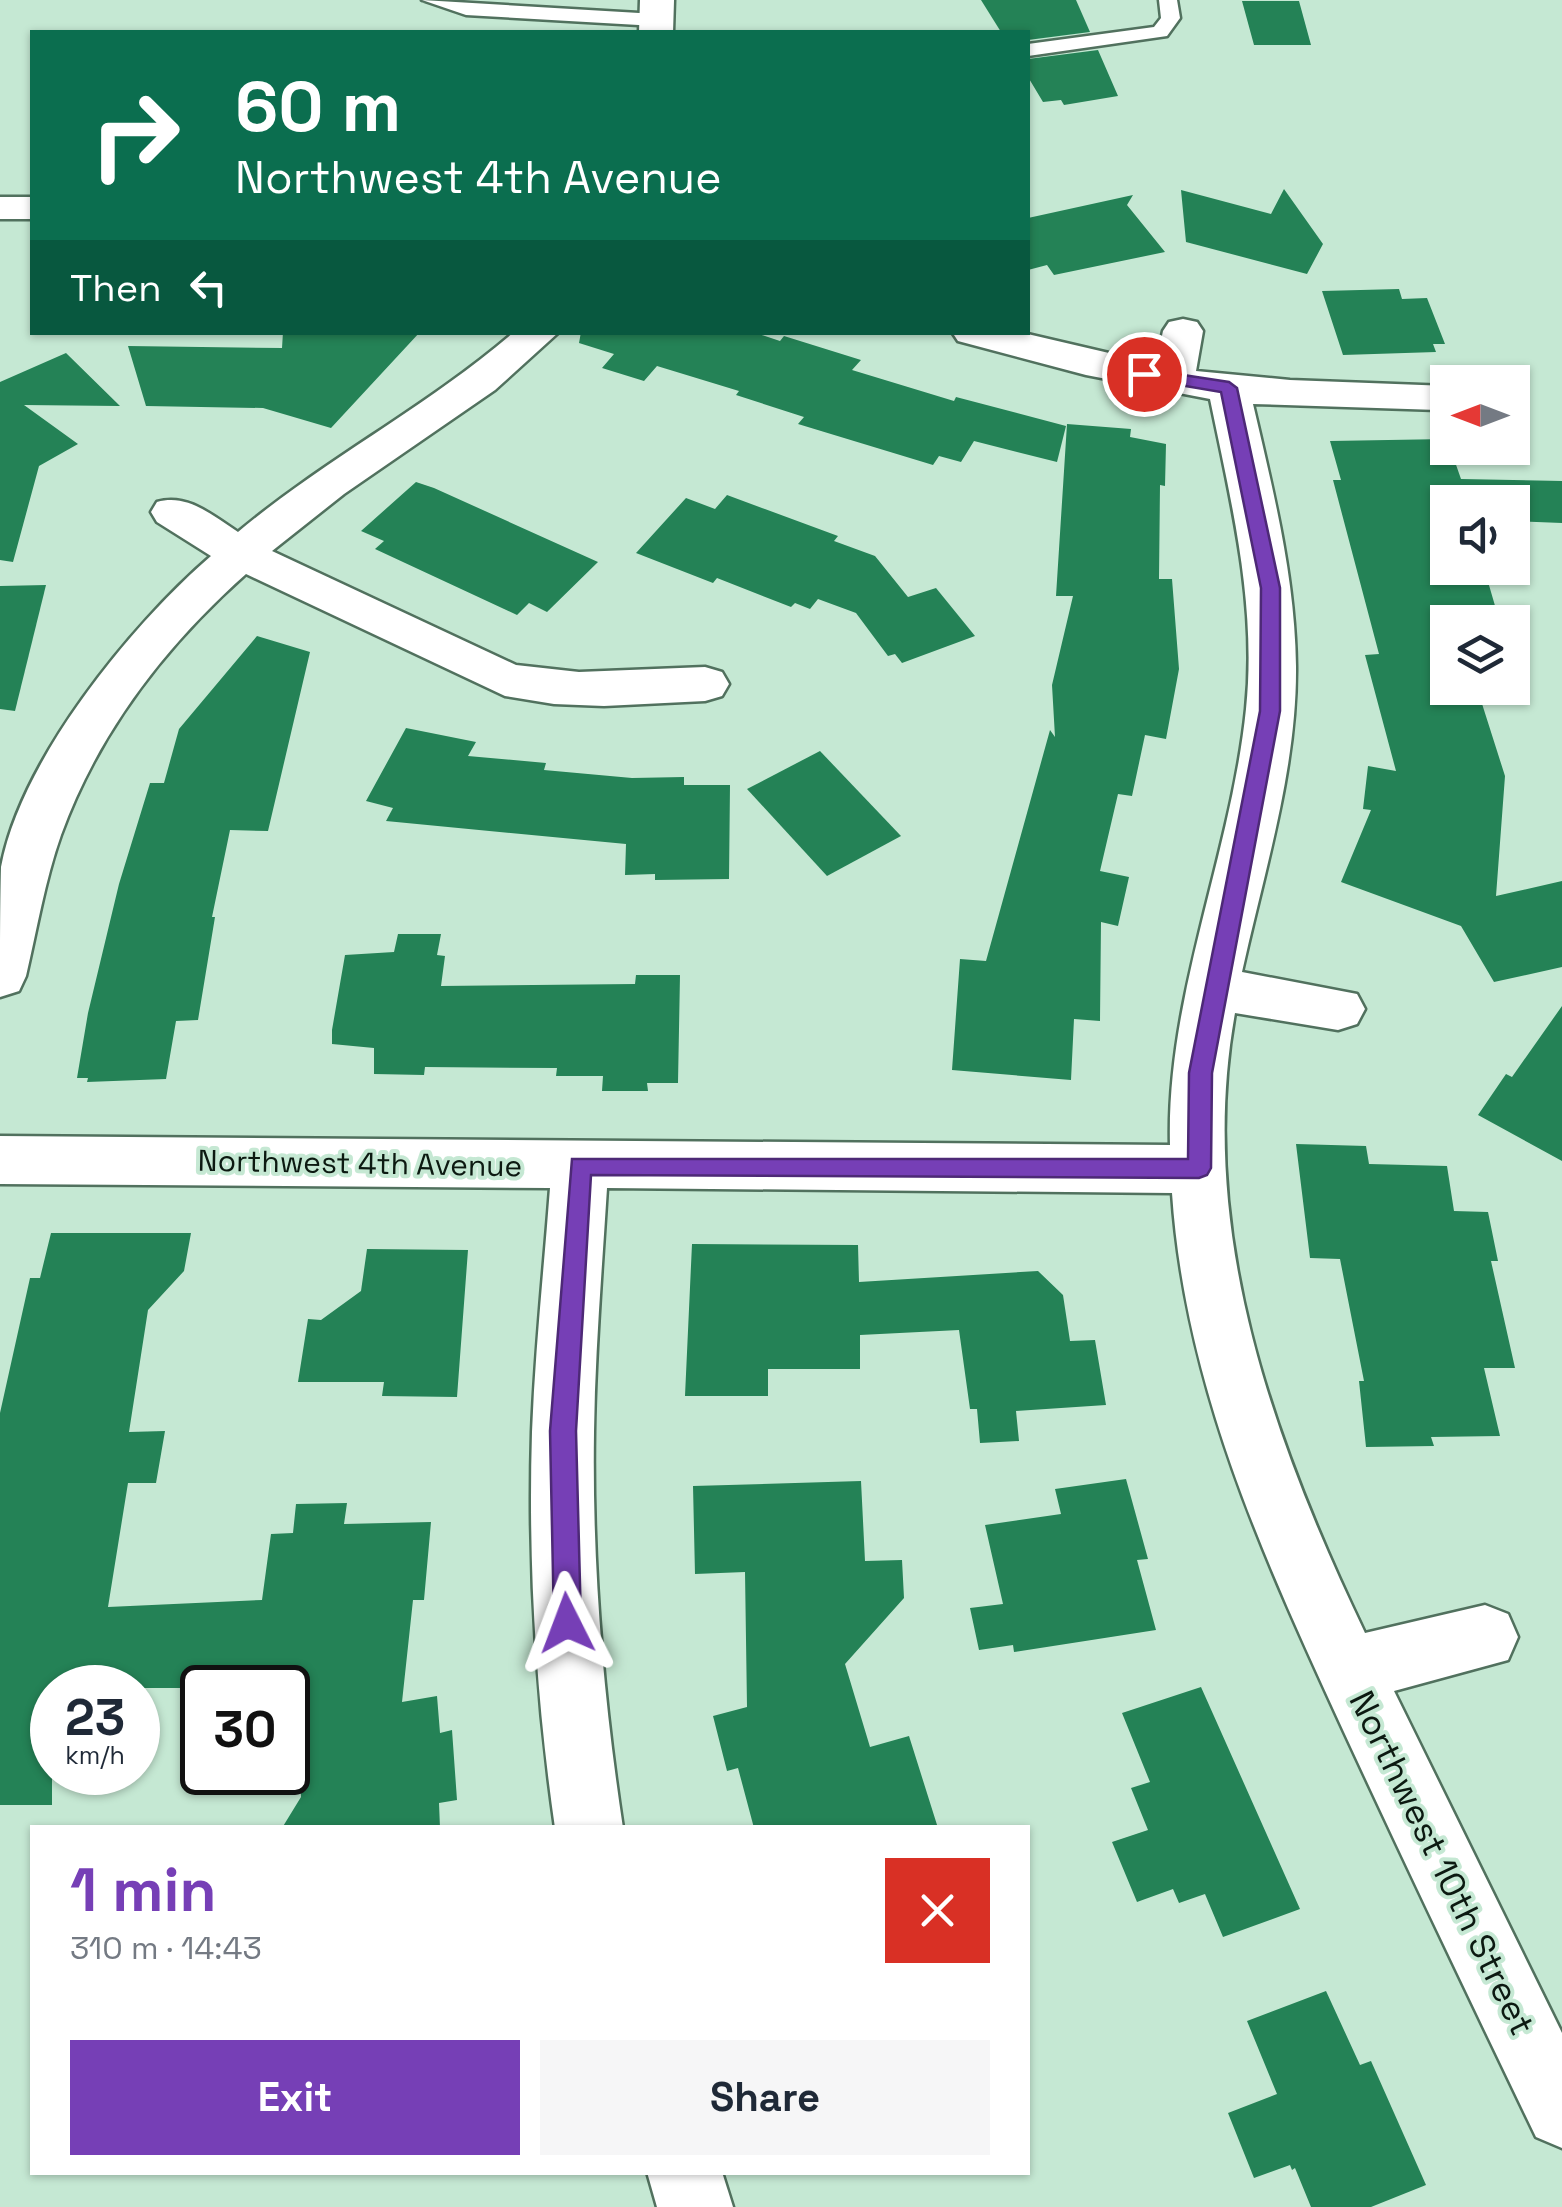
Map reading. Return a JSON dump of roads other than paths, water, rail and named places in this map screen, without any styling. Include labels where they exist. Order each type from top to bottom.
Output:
[{"type":"street","points":[[0,208],[30,208]]},
{"type":"street","points":[[1183,331],[1201,383]]},
{"type":"street","points":[[0,976],[36,835],[63,771],[101,707],[161,630],[241,554],[300,505],[455,403],[535,335]]},
{"type":"street","points":[[982,335],[1068,360],[1201,383],[1318,396],[1430,396]]},
{"type":"street","name":"Northwest 10th Street","points":[[1201,383],[1270,588],[1273,634],[1270,711],[1200,1073],[1199,1168],[1226,1352],[1254,1450],[1348,1669],[1562,2111]]},
{"type":"street","points":[[172,512],[241,554],[505,679],[534,687],[576,690],[705,684]]},
{"type":"street","points":[[1215,989],[1338,1009]]},
{"type":"street","name":"Northwest 4th Avenue","points":[[0,1160],[1199,1168]]},
{"type":"street","points":[[580,1166],[563,1431],[564,1538],[570,1690],[589,1825]]},
{"type":"street","name":"Northwest 10th Street","points":[[1348,1669],[1485,1637]]},
{"type":"street","points":[[685,2175],[695,2207]]},
{"type":"lane","points":[[431,0],[466,8],[656,18]]},
{"type":"lane","points":[[1030,50],[1160,32],[1171,18],[1168,0]]}]
